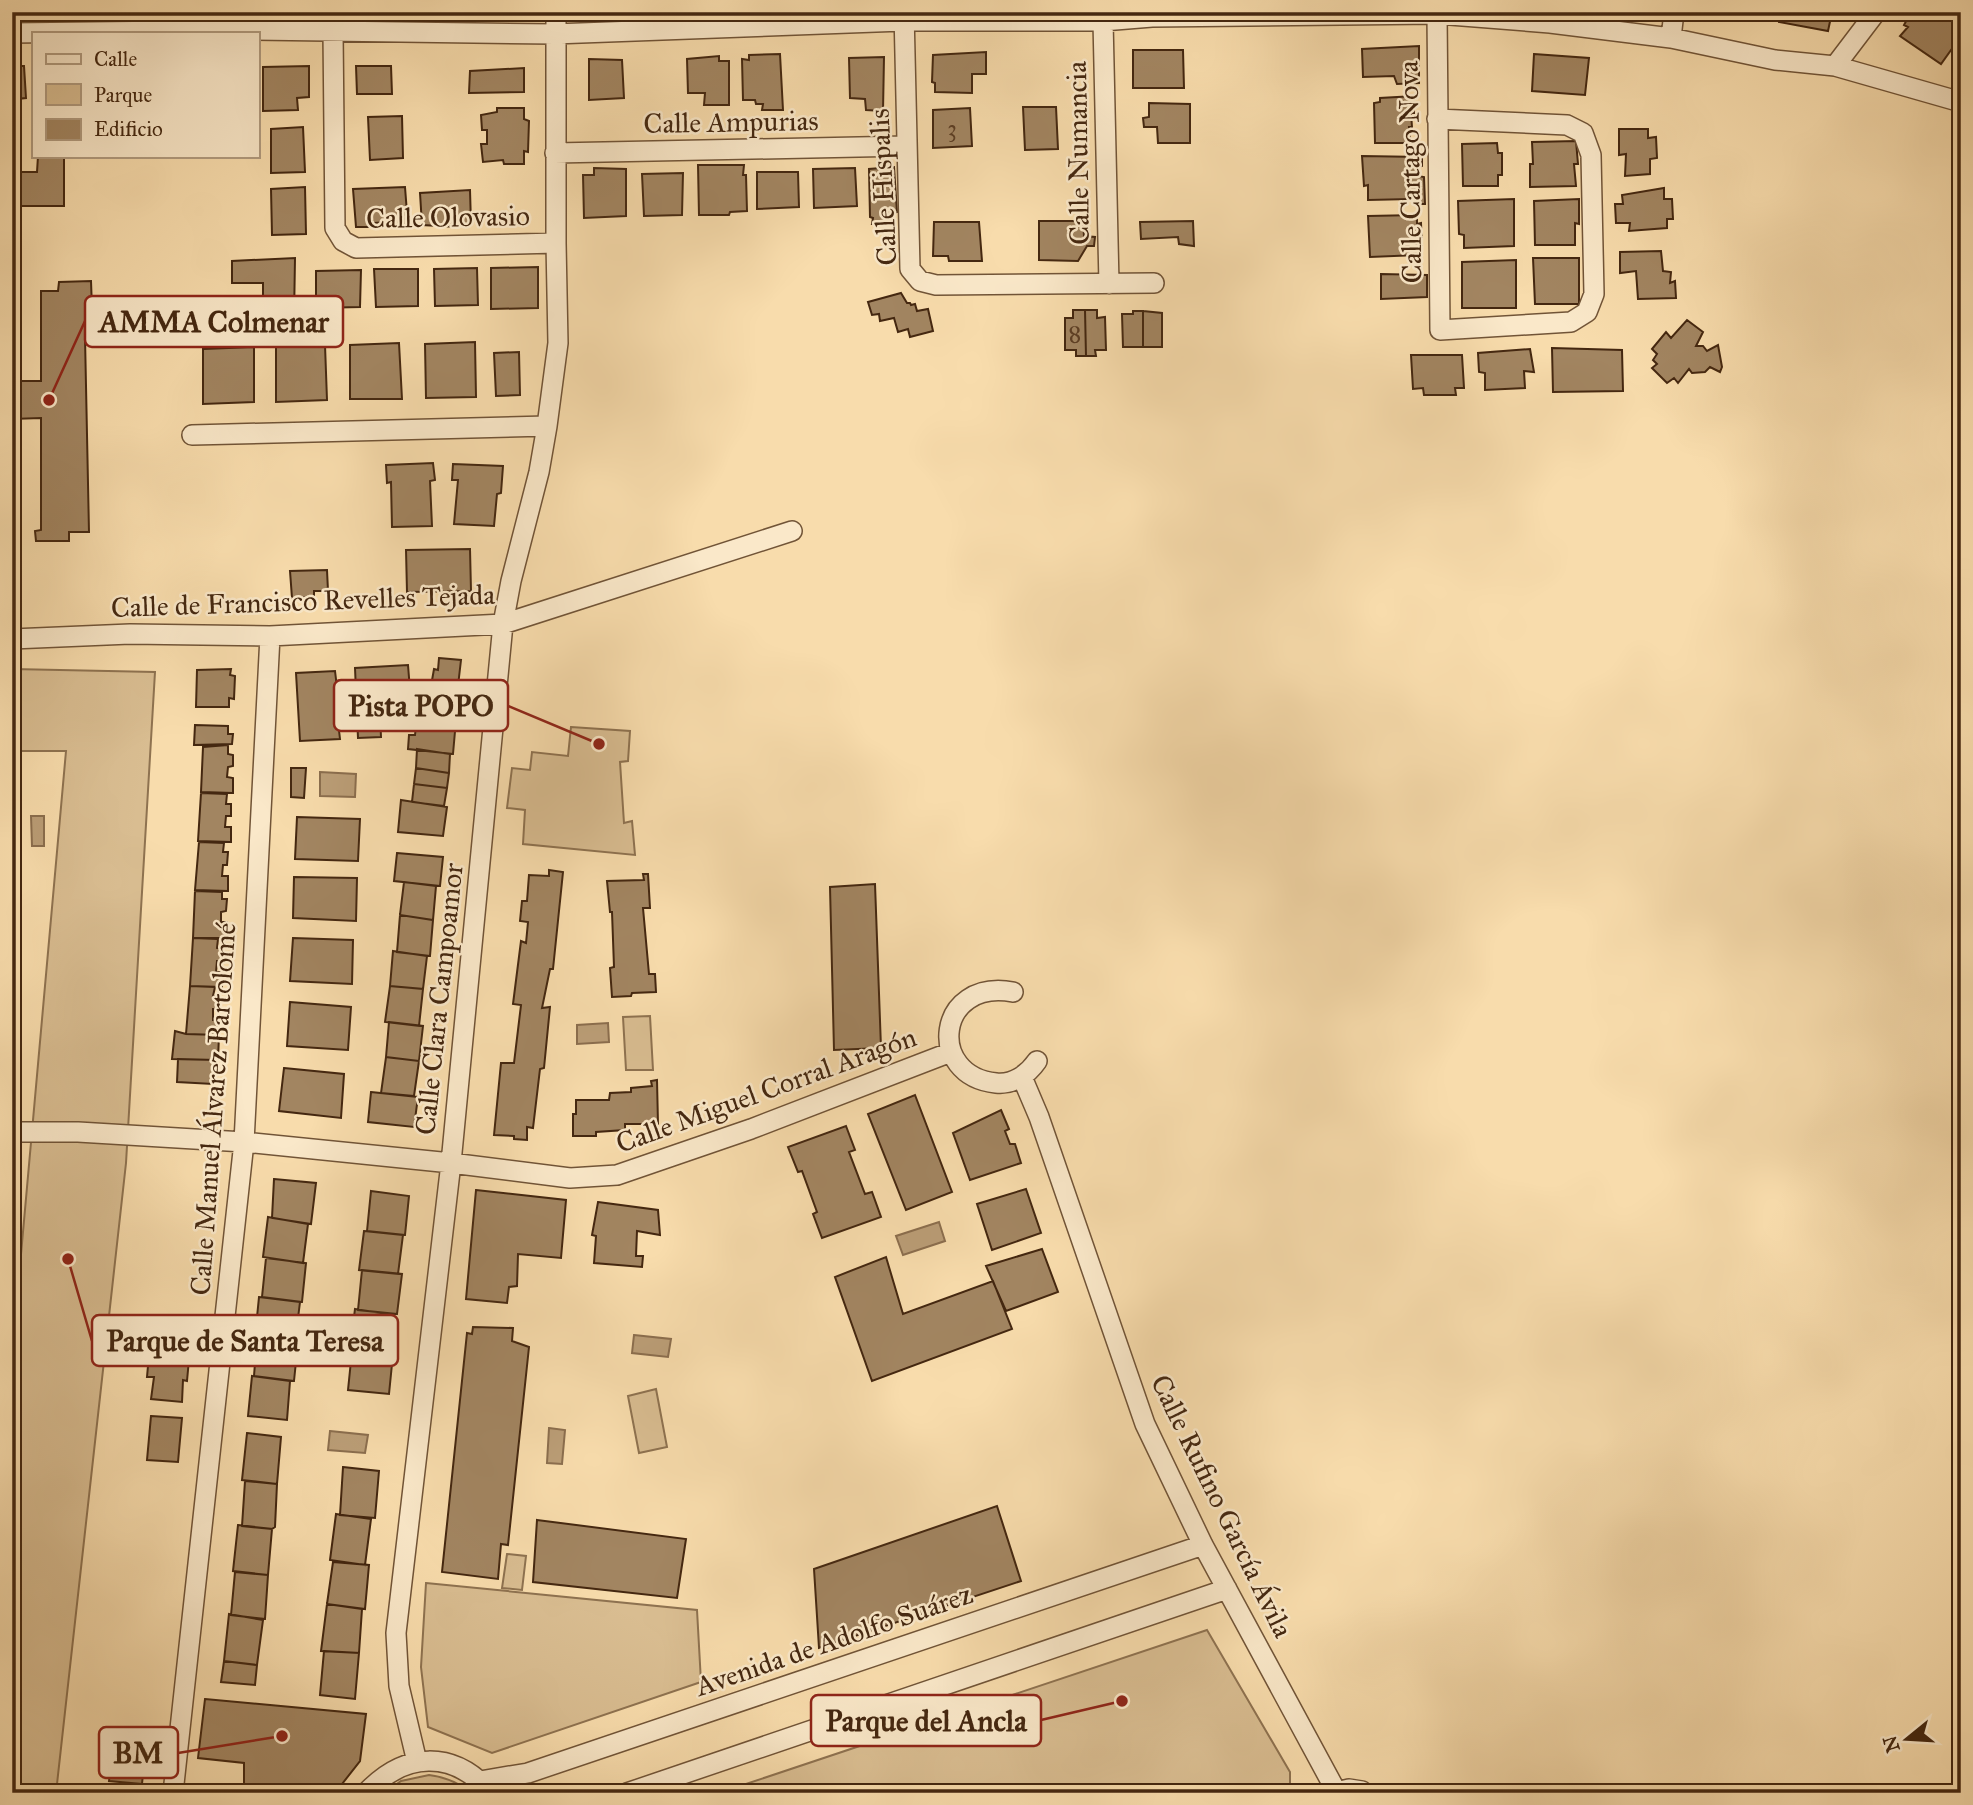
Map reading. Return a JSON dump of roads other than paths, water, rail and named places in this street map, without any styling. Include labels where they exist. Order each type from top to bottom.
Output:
[{"type":"street","name":"Calle Olovasio","points":[[333,32],[335,228],[343,241],[356,248],[556,243],[556,12]]},
{"type":"street","points":[[1671,38],[1674,12]]},
{"type":"street","points":[[1835,66],[1876,12]]},
{"type":"street","points":[[12,33],[224,22],[254,30],[554,34],[904,17],[1103,21],[1152,17],[1437,14],[1550,23],[1671,38],[1775,60],[1835,66],[1961,102]]},
{"type":"street","name":"Calle Cartago Nova","points":[[1437,14],[1437,119],[1440,330],[1571,322],[1587,312],[1594,294],[1594,280],[1591,155],[1583,133],[1567,125],[1437,119]]},
{"type":"street","name":"Calle Hispalis","points":[[904,17],[910,269],[920,281],[936,285],[1154,283]]},
{"type":"street","name":"Calle Numancia","points":[[1103,21],[1109,284]]},
{"type":"street","name":"Calle Ampurias","points":[[555,153],[907,146]]},
{"type":"street","name":"Calle Clara Campoamor","points":[[417,1762],[399,1686],[396,1633],[451,1163],[503,624],[511,580],[539,472],[558,343],[556,243]]},
{"type":"street","points":[[192,435],[547,426]]},
{"type":"street","name":"Calle de Francisco Revelles Tejada","points":[[12,639],[130,634],[270,636],[503,624],[792,531]]},
{"type":"street","name":"Calle Manuel Álvarez Bartolomé","points":[[173,1793],[244,1142],[270,636]]},
{"type":"street","points":[[1013,992],[995,989],[978,993],[963,1003],[953,1017],[949,1035],[951,1052],[963,1070],[980,1082],[1002,1084],[1021,1077],[1037,1061]]},
{"type":"street","name":"Calle Miguel Corral Aragón","points":[[12,1132],[78,1132],[244,1142],[570,1178],[617,1175],[751,1129],[951,1052]]},
{"type":"street","name":"Calle Rufino García Ávila","points":[[1021,1077],[1039,1117],[1145,1424],[1203,1545],[1334,1792],[1349,1789],[1362,1791]]},
{"type":"street","name":"Avenida de Adolfo Suárez","points":[[485,1787],[1203,1545]]},
{"type":"street","points":[[627,1793],[1227,1589]]},
{"type":"street","points":[[366,1793],[380,1778],[397,1767],[417,1762],[451,1764],[485,1787]]},
{"type":"place","name":"AMMA Colmenar","points":[[49,400]]},
{"type":"place","name":"Pista POPO","points":[[599,744]]},
{"type":"place","name":"Parque de Santa Teresa","points":[[68,1259]]},
{"type":"place","name":"Parque del Ancla","points":[[1122,1701]]},
{"type":"place","name":"BM","points":[[282,1736]]}]
